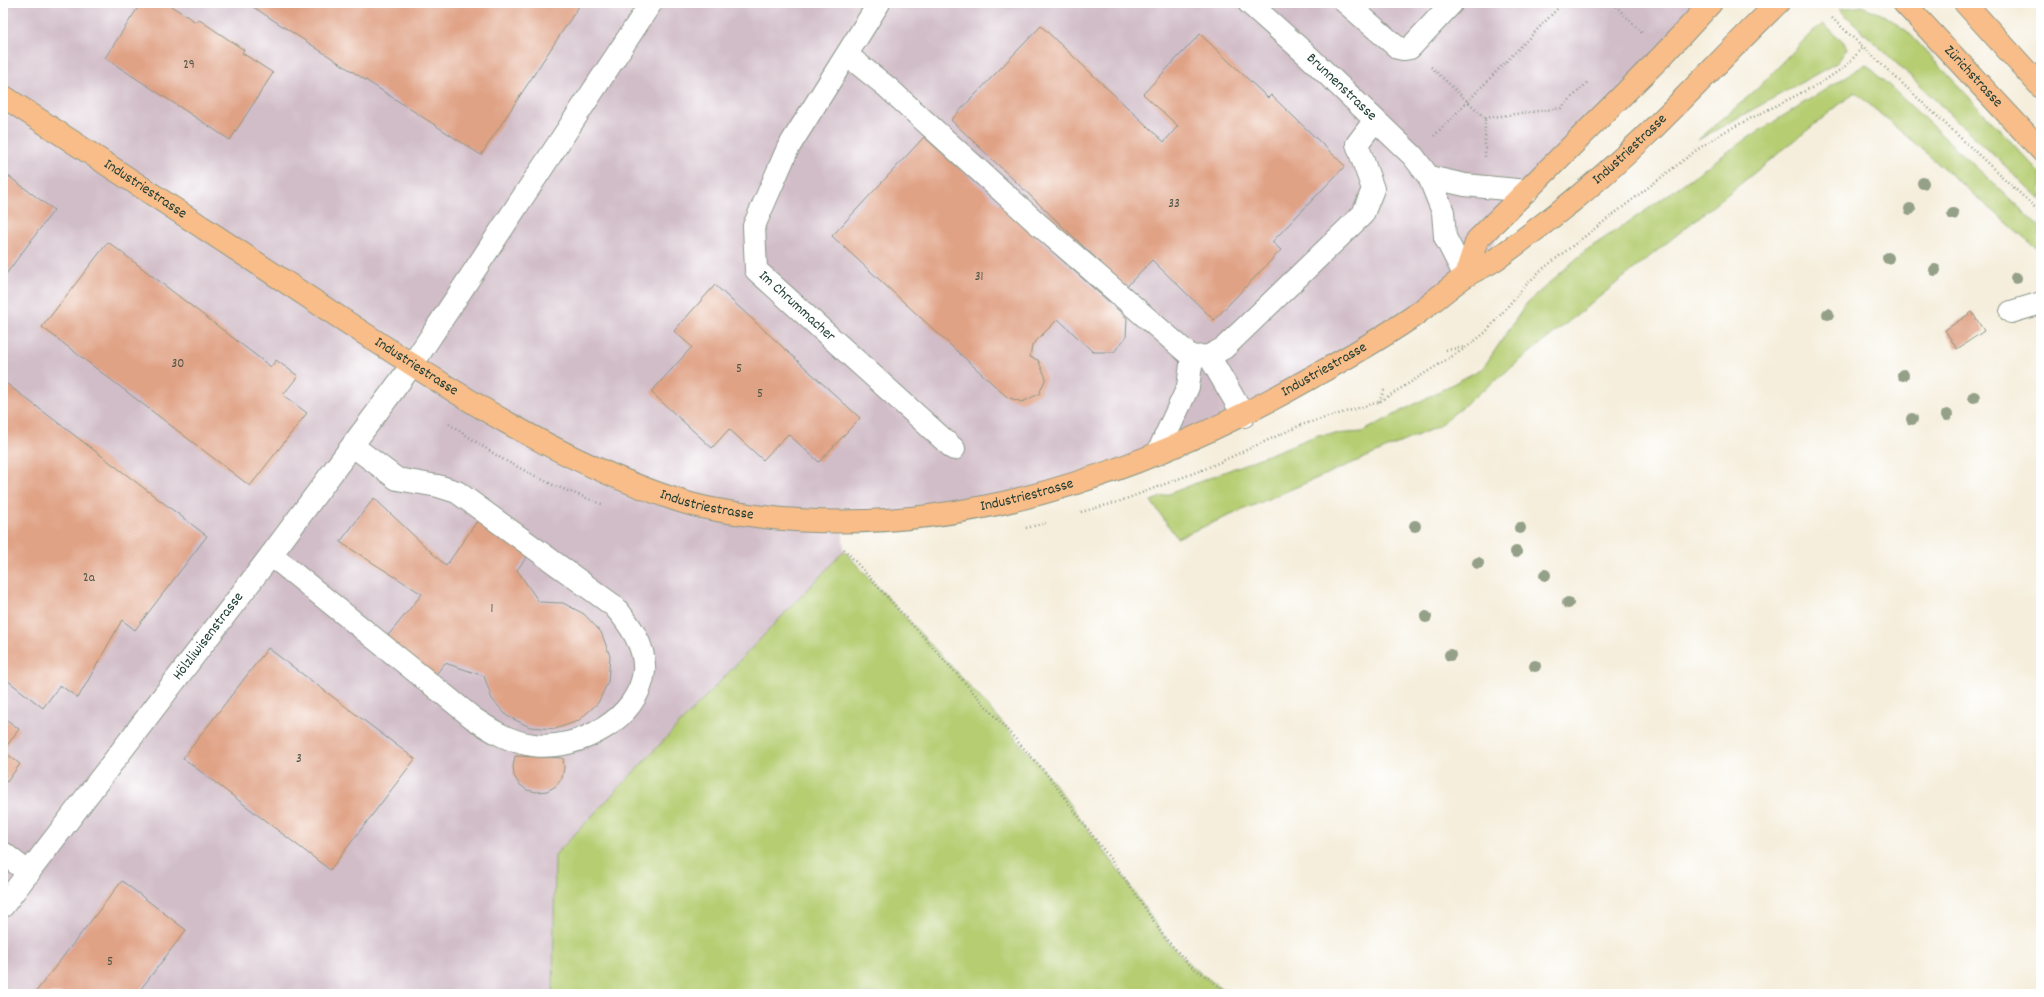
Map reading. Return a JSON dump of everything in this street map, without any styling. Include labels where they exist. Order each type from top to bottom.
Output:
[{"type":"main road","points":[[1465,276],[1477,240],[1663,55],[1710,3]]},
{"type":"main road","name":"Industriestrasse","points":[[3,96],[412,365],[526,435],[569,458],[678,501],[740,514],[805,522],[842,523],[929,516],[1046,492],[1129,465],[1244,416],[1364,348],[1413,316],[1465,276],[1493,262],[1569,204],[1605,173],[1663,118],[1778,3]]},
{"type":"main road","name":"Zürichstrasse","points":[[1904,3],[2041,150]]},
{"type":"main road","points":[[1965,3],[2041,87]]},
{"type":"street","name":"Hölzliwisenstrasse","points":[[3,906],[271,555],[412,365],[651,3]]},
{"type":"street","name":"Im Chrummacher","points":[[879,3],[788,148],[754,226],[756,270],[954,449]]},
{"type":"street","name":"Brunnenstrasse","points":[[1249,3],[1413,156],[1429,177],[1443,212],[1445,237],[1465,276]]},
{"type":"street","points":[[1346,3],[1398,48],[1403,49],[1410,48],[1452,3]]},
{"type":"street","points":[[847,55],[887,87],[1037,223],[1200,357],[1244,416]]},
{"type":"street","points":[[1157,454],[1200,357],[1224,348],[1364,214],[1374,189],[1357,144],[1375,120]]},
{"type":"street","points":[[1429,177],[1465,185],[1527,191]]},
{"type":"street","points":[[2011,312],[2041,303]]},
{"type":"street","points":[[271,555],[473,718],[492,731],[511,741],[534,746],[555,746],[582,740],[607,726],[626,709],[639,691],[644,670],[640,647],[634,632],[614,606],[457,492],[438,486],[397,479],[353,446]]},
{"type":"street","points":[[3,853],[29,873]]},
{"type":"path","points":[[1413,156],[1468,102],[1563,3]]},
{"type":"path","points":[[1613,3],[1663,55]]},
{"type":"path","points":[[1832,18],[2041,212]]},
{"type":"path","points":[[1385,388],[1379,402],[1467,347],[1486,332],[1524,287],[1540,271],[1698,149],[1724,132],[1821,83],[1847,65],[1864,47]]},
{"type":"path","points":[[1410,48],[1468,102]]},
{"type":"path","points":[[1485,118],[1561,108],[1589,81]]},
{"type":"path","points":[[1446,350],[1467,347]]},
{"type":"path","points":[[842,523],[844,551],[984,702],[1046,773],[1123,876],[1165,938],[1191,966],[1228,994]]},
{"type":"shaded area","points":[[3,3],[1711,3],[1622,95],[1465,276],[1292,389],[1046,492],[842,523],[844,551],[555,855],[553,994],[3,994]]},
{"type":"green space","points":[[1862,6],[1883,15],[1907,31],[2041,174],[2041,200],[1839,9]]},
{"type":"green space","points":[[1823,24],[1843,41],[1847,48],[1838,62],[1698,140],[1757,89],[1813,31]]},
{"type":"green space","points":[[1866,64],[2041,228],[2041,252],[1855,92],[1437,427],[1177,538],[1151,501],[1318,435],[1362,432],[1483,368],[1527,303],[1585,251],[1645,211],[1743,141]]},
{"type":"green space","points":[[844,551],[984,702],[1046,773],[1123,876],[1165,938],[1191,966],[1229,994],[553,994],[555,855]]},
{"type":"building","points":[[141,3],[166,3],[196,22],[198,19],[244,50],[242,53],[273,73],[230,140],[105,58]]},
{"type":"building","points":[[247,3],[581,3],[481,155]]},
{"type":"building","points":[[1041,26],[1164,142],[1178,126],[1143,94],[1200,34],[1268,98],[1271,95],[1345,166],[1272,242],[1281,250],[1214,320],[1152,260],[1126,287],[951,120]]},
{"type":"building","points":[[924,137],[1127,318],[1126,337],[1114,352],[1093,352],[1058,319],[1032,345],[1030,357],[1038,360],[1046,378],[1039,394],[1022,402],[1007,397],[832,236]]},
{"type":"building","points":[[3,172],[54,210],[3,278]]},
{"type":"building","points":[[108,242],[271,367],[276,360],[298,376],[283,395],[307,413],[250,486],[42,327]]},
{"type":"building","points":[[715,285],[860,418],[819,462],[788,434],[763,460],[729,429],[712,448],[651,392],[692,347],[674,331]]},
{"type":"building","points":[[1972,312],[1984,331],[1957,349],[1945,330]]},
{"type":"building","points":[[3,381],[207,536],[135,630],[122,620],[78,698],[60,685],[43,708],[3,677]]},
{"type":"building","points":[[374,498],[446,566],[480,517],[529,554],[517,570],[539,602],[563,603],[584,614],[601,632],[610,656],[608,682],[598,703],[578,721],[555,729],[530,727],[507,716],[492,699],[484,676],[445,663],[433,678],[386,638],[422,594],[340,542]]},
{"type":"building","points":[[268,648],[415,759],[330,870],[183,758]]},
{"type":"building","points":[[3,717],[19,729],[3,751]]},
{"type":"building","points":[[3,751],[20,764],[7,782],[3,779]]},
{"type":"building","points":[[515,756],[563,758],[564,768],[562,778],[556,786],[547,791],[537,792],[527,790],[519,784],[514,776],[513,766]]},
{"type":"building","points":[[122,881],[186,930],[137,994],[34,994]]}]
